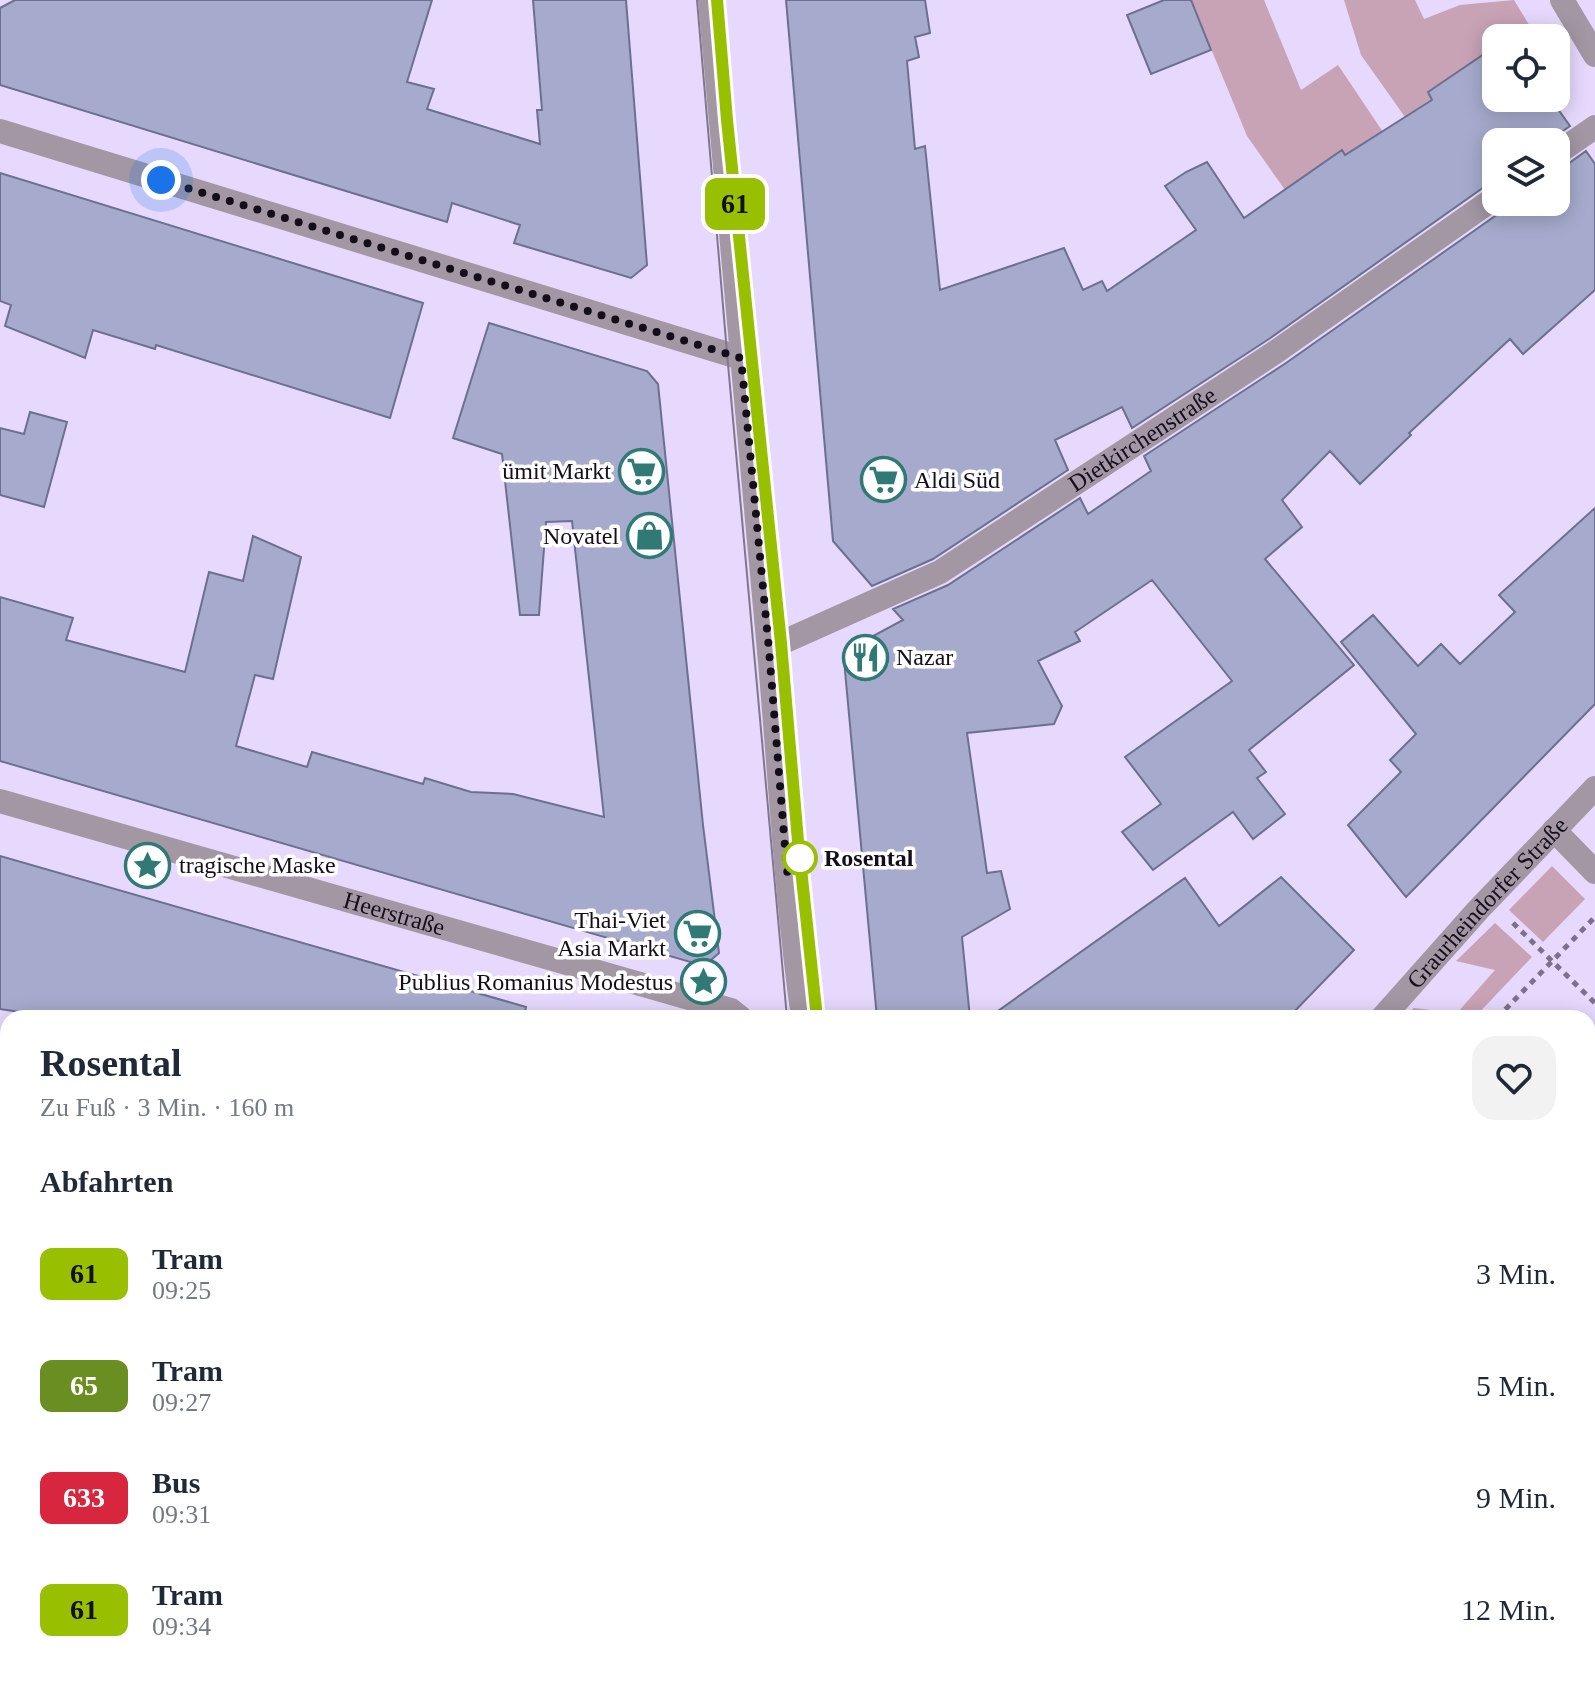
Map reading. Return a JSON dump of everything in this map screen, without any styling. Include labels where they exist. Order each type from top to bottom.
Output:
[{"type":"street","points":[[710,0],[791,916],[802,1010]]},
{"type":"street","points":[[1562,0],[1595,55]]},
{"type":"street","points":[[1570,144],[1595,127]]},
{"type":"street","points":[[0,131],[741,358]]},
{"type":"street","name":"Dietkirchenstraße","points":[[769,650],[940,572],[1277,351],[1482,207]]},
{"type":"street","name":"Graurheindorfer Straße","points":[[1389,1010],[1595,788]]},
{"type":"street","name":"Heerstraße","points":[[0,801],[731,1010]]},
{"type":"street","points":[[1554,830],[1595,872]]},
{"type":"path","points":[[1489,899],[1595,1003]]},
{"type":"path","points":[[1505,1010],[1595,917]]},
{"type":"shaded area","points":[[1191,0],[1264,0],[1301,90],[1338,65],[1383,132],[1347,158],[1342,150],[1285,190],[1247,136]]},
{"type":"shaded area","points":[[1344,0],[1415,0],[1424,19],[1460,5],[1514,0],[1529,24],[1482,24],[1482,55],[1428,92],[1432,100],[1405,117],[1361,55]]},
{"type":"shaded area","points":[[1552,866],[1585,899],[1543,942],[1509,910]]},
{"type":"shaded area","points":[[1495,923],[1532,957],[1482,1010],[1460,1010],[1495,970],[1456,961]]},
{"type":"building","points":[[15,0],[432,0],[407,82],[434,89],[427,109],[540,144],[537,110],[542,110],[533,0],[626,0],[647,265],[631,278],[514,243],[520,225],[452,203],[447,222],[0,85],[0,8]]},
{"type":"building","points":[[786,0],[925,0],[930,33],[915,37],[919,57],[907,61],[915,149],[925,146],[940,290],[1064,248],[1083,290],[1102,281],[1107,291],[1196,230],[1165,186],[1186,172],[1207,162],[1244,218],[1342,150],[1345,155],[1432,100],[1428,92],[1482,55],[1482,112],[1560,112],[1570,126],[1482,128],[1482,189],[1269,339],[1132,428],[1122,407],[1055,440],[1068,470],[933,559],[872,586],[833,541]]},
{"type":"building","points":[[1164,0],[1191,0],[1211,50],[1151,74],[1127,15]]},
{"type":"building","points":[[1586,151],[1595,164],[1595,290],[1523,354],[1510,339],[1409,433],[1411,435],[1360,484],[1330,451],[1282,500],[1302,527],[1265,559],[1354,665],[1249,750],[1266,772],[1257,778],[1285,814],[1253,839],[1233,812],[1153,870],[1122,832],[1161,804],[1125,757],[1232,681],[1152,580],[1075,632],[1080,641],[1038,661],[1062,706],[1054,724],[967,733],[987,873],[1001,871],[1010,909],[962,937],[969,1010],[876,1010],[844,660],[849,649],[903,620],[893,609],[948,585],[1080,498],[1088,514],[1151,471],[1144,456],[1286,363],[1495,216],[1570,216],[1570,162]]},
{"type":"building","points":[[0,173],[423,303],[390,418],[156,345],[155,349],[93,330],[85,358],[5,326],[11,305],[0,301]]},
{"type":"building","points":[[489,323],[647,371],[658,384],[719,953],[704,966],[0,761],[0,597],[73,618],[66,640],[185,672],[209,572],[243,581],[253,536],[301,557],[273,679],[255,675],[236,746],[307,767],[312,752],[423,784],[425,778],[471,792],[513,794],[604,817],[572,521],[546,522],[539,615],[520,615],[502,454],[453,438]]},
{"type":"building","points":[[30,412],[67,422],[44,507],[0,495],[0,428],[24,434]]},
{"type":"building","points":[[1595,508],[1595,704],[1406,897],[1348,825],[1401,772],[1390,760],[1416,734],[1341,642],[1373,615],[1418,666],[1441,644],[1460,664],[1515,612],[1499,595]]},
{"type":"building","points":[[0,856],[526,1007],[525,1010],[0,1009]]},
{"type":"building","points":[[1281,877],[1354,950],[1296,1010],[999,1010],[1185,878],[1219,926]]},
{"type":"tram line","points":[[697,0],[786,1010]]},
{"type":"tram line","points":[[717,0],[816,1010]]},
{"type":"tram line","name":"61","points":[[717,0],[816,1010]]},
{"type":"place","name":"ümit Markt","points":[[642,471]]},
{"type":"place","name":"Aldi Süd","points":[[883,480]]},
{"type":"place","name":"Novatel","points":[[650,536]]},
{"type":"place","name":"Nazar","points":[[865,657]]},
{"type":"place","name":"Rosental","points":[[800,858]]},
{"type":"place","name":"tragische Maske","points":[[148,865]]},
{"type":"place","name":"Thai-Viet Asia Markt","points":[[697,934]]},
{"type":"place","name":"Publius Romanius Modestus","points":[[704,982]]},
{"type":"route","points":[[161,180],[741,358],[787,872],[800,858]]}]
